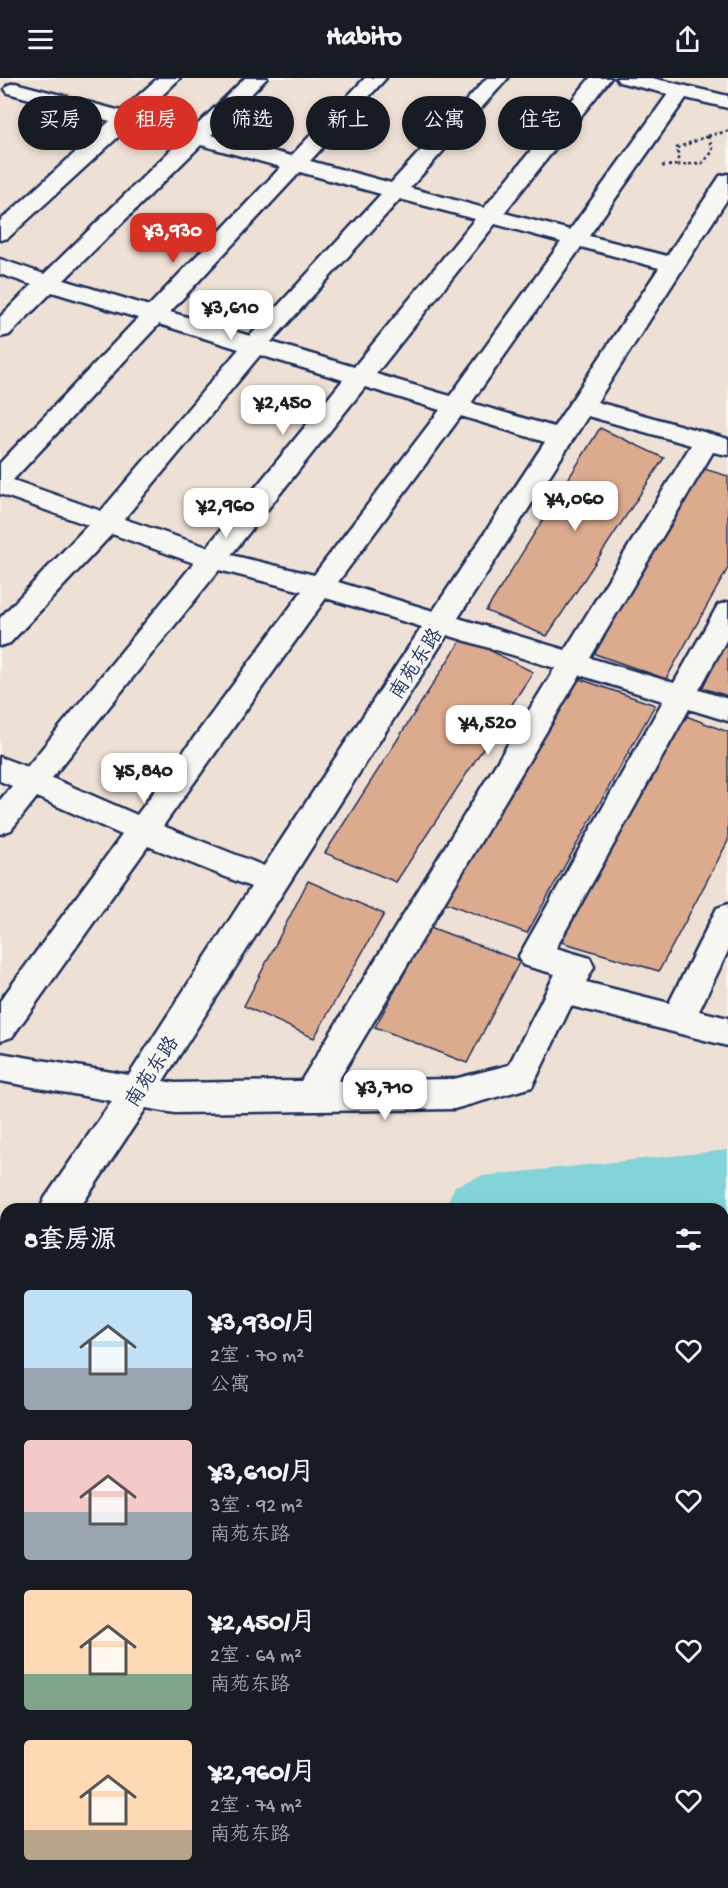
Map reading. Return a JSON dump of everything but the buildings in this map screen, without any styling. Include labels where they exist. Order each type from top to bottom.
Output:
[{"type":"street","points":[[150,96],[170,78]]},
{"type":"street","points":[[198,135],[257,78]]},
{"type":"street","points":[[0,479],[376,78]]},
{"type":"street","points":[[0,636],[106,523],[255,345],[498,78]]},
{"type":"street","points":[[0,822],[601,78]]},
{"type":"street","points":[[626,78],[728,102]]},
{"type":"street","points":[[14,89],[114,115]]},
{"type":"street","points":[[0,1027],[320,586],[456,406],[681,91]]},
{"type":"street","points":[[0,233],[114,129]]},
{"type":"street","points":[[198,138],[673,265]]},
{"type":"street","points":[[0,330],[183,150]]},
{"type":"street","name":"南苑东路","points":[[62,1203],[104,1145],[271,882],[728,181]]},
{"type":"street","points":[[0,266],[48,283],[561,438]]},
{"type":"street","points":[[311,1096],[573,663],[717,444],[582,406]]},
{"type":"street","points":[[0,485],[212,559],[320,586],[728,710]]},
{"type":"street","points":[[0,1067],[175,1098],[454,1094],[520,1077],[562,990],[578,968],[536,956],[728,612]]},
{"type":"street","points":[[0,768],[143,831],[271,882]]},
{"type":"street","points":[[678,1020],[728,917]]},
{"type":"street","points":[[562,990],[728,1032]]},
{"type":"path","points":[[708,136],[713,151],[702,163],[679,165],[677,148],[723,130],[728,131]]},
{"type":"shaded area","points":[[0,78],[728,78],[728,1203],[0,1203]]},
{"type":"waterway","points":[[536,1203],[728,1182]]}]
